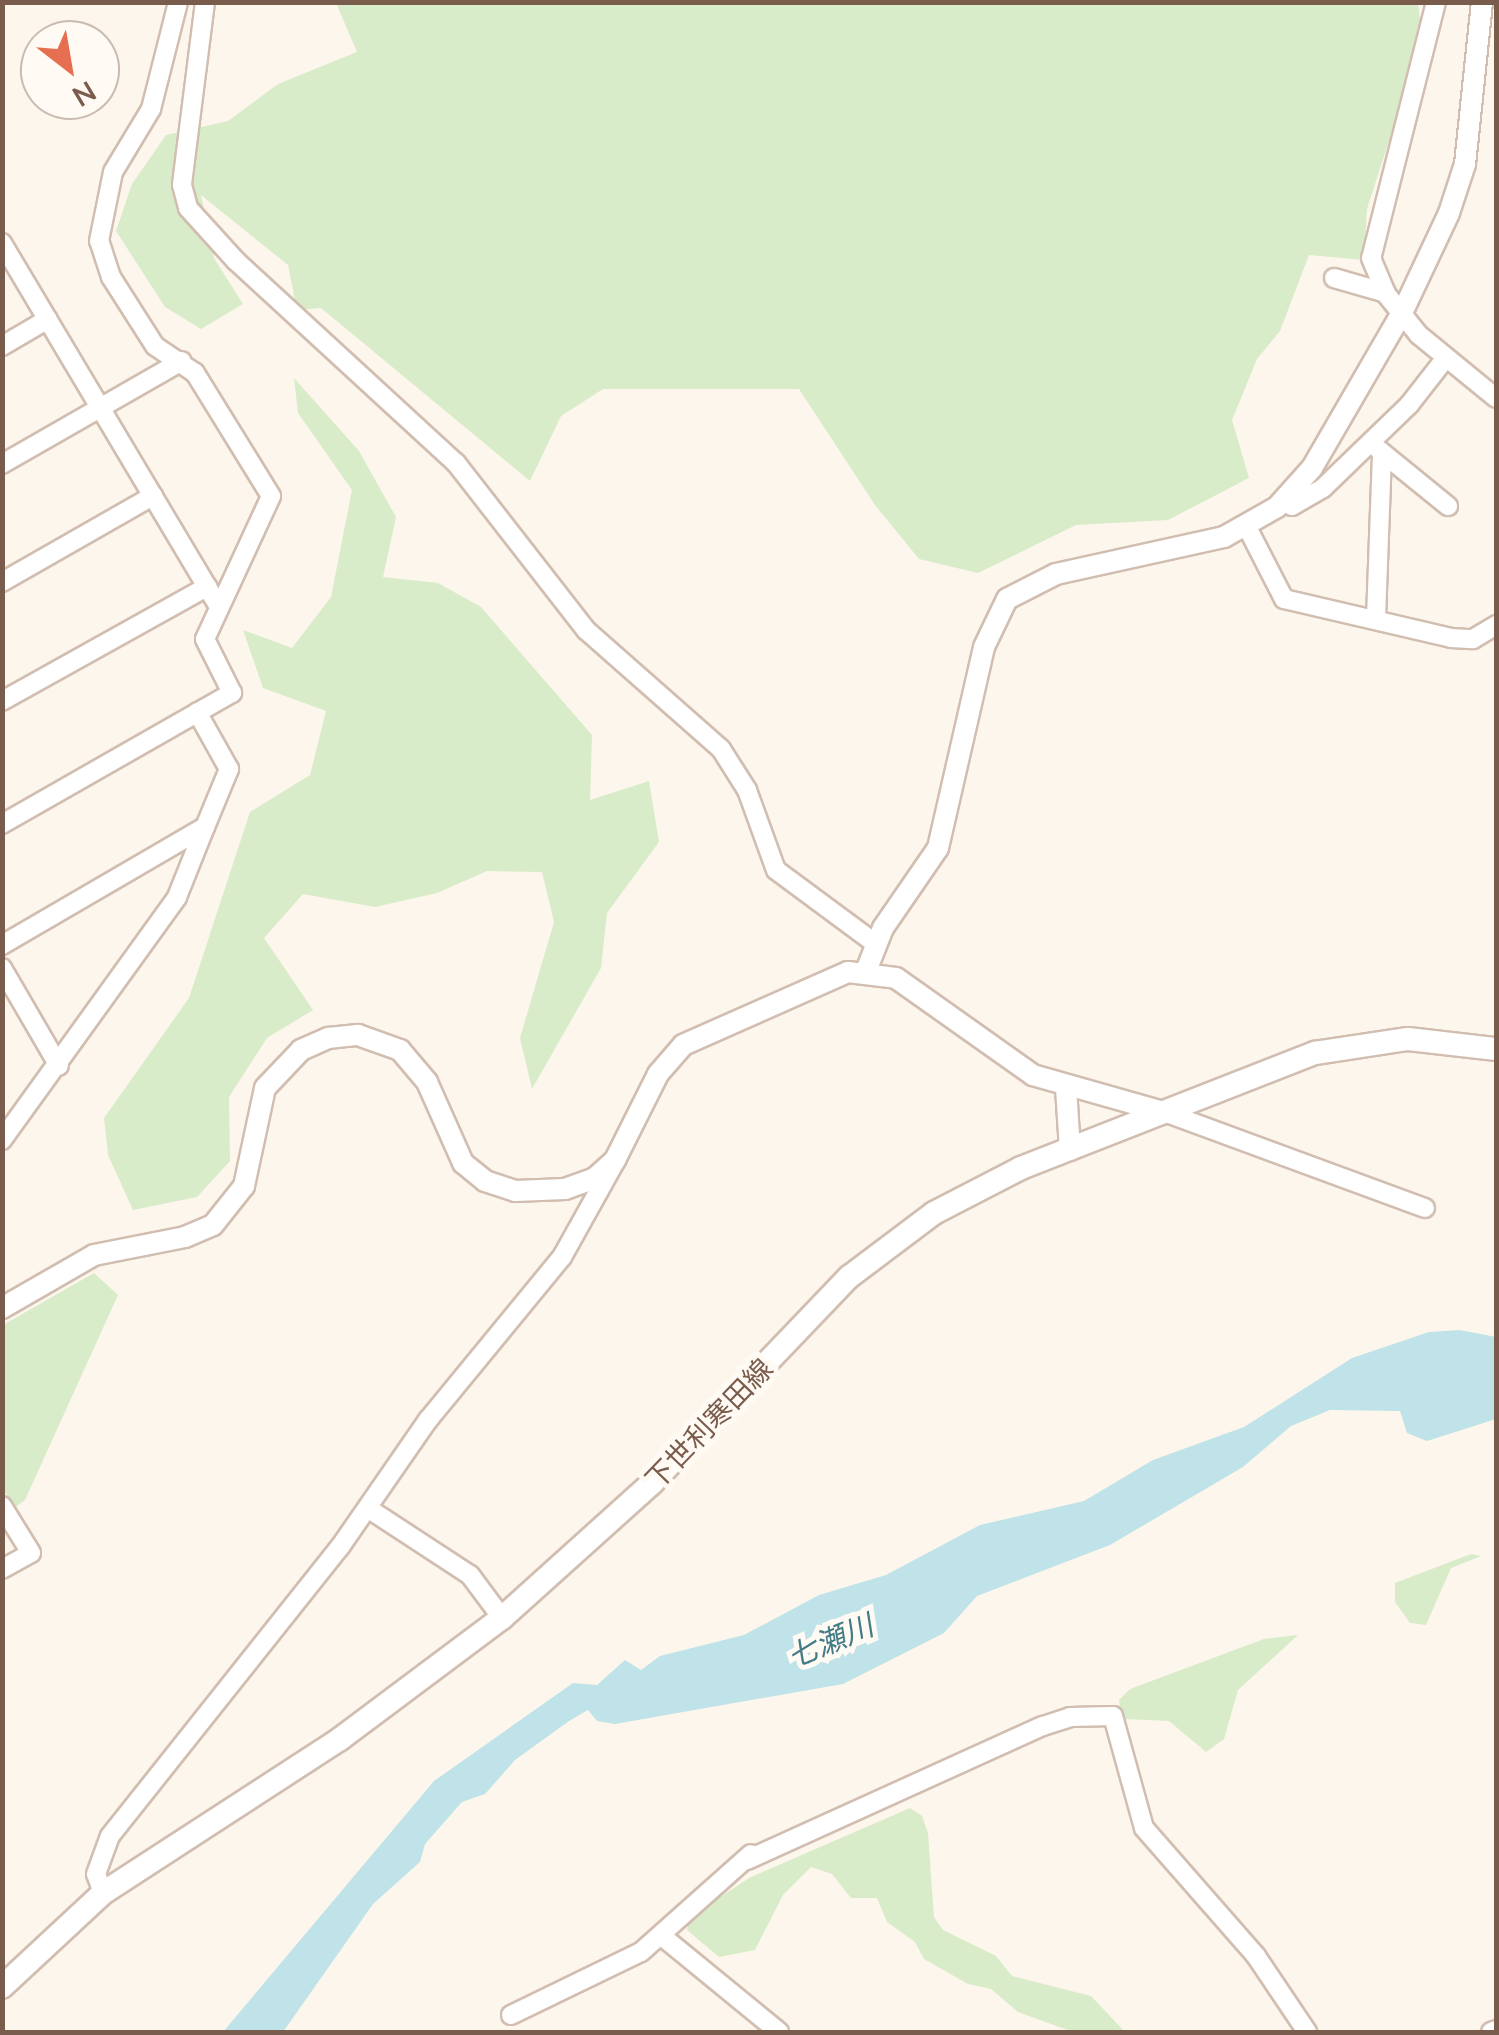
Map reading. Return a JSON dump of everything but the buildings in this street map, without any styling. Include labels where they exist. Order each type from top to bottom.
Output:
[{"type":"main road","name":"下世利寒田線","points":[[2,1987],[103,1892],[340,1739],[502,1618],[652,1483],[870,1260],[956,1200],[1164,1112],[1356,1044],[1426,1039],[1496,1049]]},
{"type":"street","points":[[2,824],[232,693],[205,639],[271,496],[182,360],[156,346],[111,276],[99,241],[113,172],[150,109],[178,2]]},
{"type":"street","points":[[205,2],[182,185],[188,208],[236,262],[456,463],[586,630],[721,749],[747,790],[776,870],[876,944]]},
{"type":"street","points":[[1436,2],[1397,166],[1374,233],[1372,258],[1386,293],[1402,312],[1445,359],[1496,398]]},
{"type":"street","points":[[866,971],[876,944],[938,848],[984,647],[1007,600],[1039,579],[1211,541],[1246,526],[1284,501],[1320,455],[1402,312],[1440,236],[1465,164],[1482,2]]},
{"type":"street","points":[[2,243],[218,606]]},
{"type":"street","points":[[1334,278],[1386,293]]},
{"type":"street","points":[[2,346],[48,320]]},
{"type":"street","points":[[1284,501],[1292,506],[1305,501],[1377,447],[1445,359]]},
{"type":"street","points":[[2,464],[182,360]]},
{"type":"street","points":[[1377,447],[1448,506]]},
{"type":"street","points":[[1376,618],[1377,447]]},
{"type":"street","points":[[2,582],[153,496]]},
{"type":"street","points":[[1246,526],[1284,599],[1467,639],[1496,625]]},
{"type":"street","points":[[2,701],[206,586]]},
{"type":"street","points":[[2,1140],[177,898],[229,770],[197,712]]},
{"type":"street","points":[[2,944],[205,827]]},
{"type":"street","points":[[2,968],[59,1066]]},
{"type":"street","points":[[103,1892],[96,1874],[110,1836],[369,1508],[428,1420],[562,1257],[621,1151],[658,1074],[683,1045],[840,974],[866,971],[896,978],[1012,1064],[1066,1088],[1164,1112],[1425,1208]]},
{"type":"street","points":[[2,1308],[94,1255],[185,1238],[213,1225],[244,1186],[265,1088],[300,1050],[328,1038],[358,1035],[400,1050],[427,1082],[456,1155],[496,1186],[526,1191],[576,1186],[602,1173],[621,1151]]},
{"type":"street","points":[[1066,1088],[1070,1150]]},
{"type":"street","points":[[2,1506],[31,1553],[2,1569]]},
{"type":"street","points":[[369,1508],[470,1575],[502,1618]]},
{"type":"street","points":[[510,2015],[663,1937],[752,1852],[1043,1726],[1070,1717],[1112,1716],[1144,1828],[1256,1956],[1307,2032]]},
{"type":"street","points":[[663,1937],[779,2032]]},
{"type":"green space","points":[[336,3],[1418,3],[1422,38],[1367,209],[1364,260],[1309,255],[1280,331],[1257,359],[1232,420],[1249,478],[1168,520],[1076,525],[978,573],[919,559],[875,505],[799,389],[603,389],[561,416],[530,481],[321,308],[297,310],[288,265],[201,195],[214,258],[243,304],[201,329],[165,307],[116,231],[132,184],[166,135],[228,121],[278,84],[357,52]]},
{"type":"green space","points":[[294,378],[359,451],[396,517],[383,577],[438,583],[481,607],[592,735],[590,800],[649,781],[659,842],[607,913],[601,968],[532,1089],[520,1038],[554,922],[542,872],[487,871],[437,893],[375,907],[303,894],[264,938],[313,1010],[267,1038],[229,1097],[230,1161],[197,1197],[133,1210],[108,1155],[104,1118],[189,998],[250,812],[310,775],[326,711],[263,688],[243,630],[292,648],[331,597],[352,490],[298,413]]},
{"type":"green space","points":[[94,1273],[118,1295],[25,1500],[14,1508],[3,1489],[3,1325]]},
{"type":"green space","points":[[1471,1554],[1481,1556],[1451,1568],[1426,1625],[1410,1623],[1395,1602],[1395,1583]]},
{"type":"green space","points":[[1298,1635],[1238,1690],[1224,1739],[1206,1752],[1169,1721],[1125,1719],[1121,1712],[1119,1700],[1130,1689],[1264,1639]]},
{"type":"green space","points":[[910,1808],[922,1816],[928,1833],[934,1917],[943,1930],[996,1956],[1012,1976],[1091,1996],[1125,2032],[1073,2032],[1018,2012],[991,1989],[968,1984],[924,1959],[915,1942],[887,1922],[877,1898],[851,1898],[832,1874],[811,1867],[783,1895],[755,1950],[719,1957],[687,1930],[689,1918],[749,1878]]},
{"type":"water","name":"七瀬川","points":[[1460,1330],[1496,1337],[1496,1419],[1427,1441],[1407,1433],[1400,1411],[1330,1410],[1291,1426],[1243,1467],[1110,1545],[977,1596],[944,1633],[843,1684],[615,1724],[597,1721],[588,1710],[515,1760],[485,1794],[462,1802],[425,1844],[420,1862],[373,1904],[283,2032],[223,2032],[434,1781],[573,1683],[597,1685],[625,1660],[641,1670],[660,1656],[744,1635],[819,1595],[886,1575],[980,1525],[1084,1501],[1153,1460],[1244,1427],[1352,1358],[1429,1332]]}]
